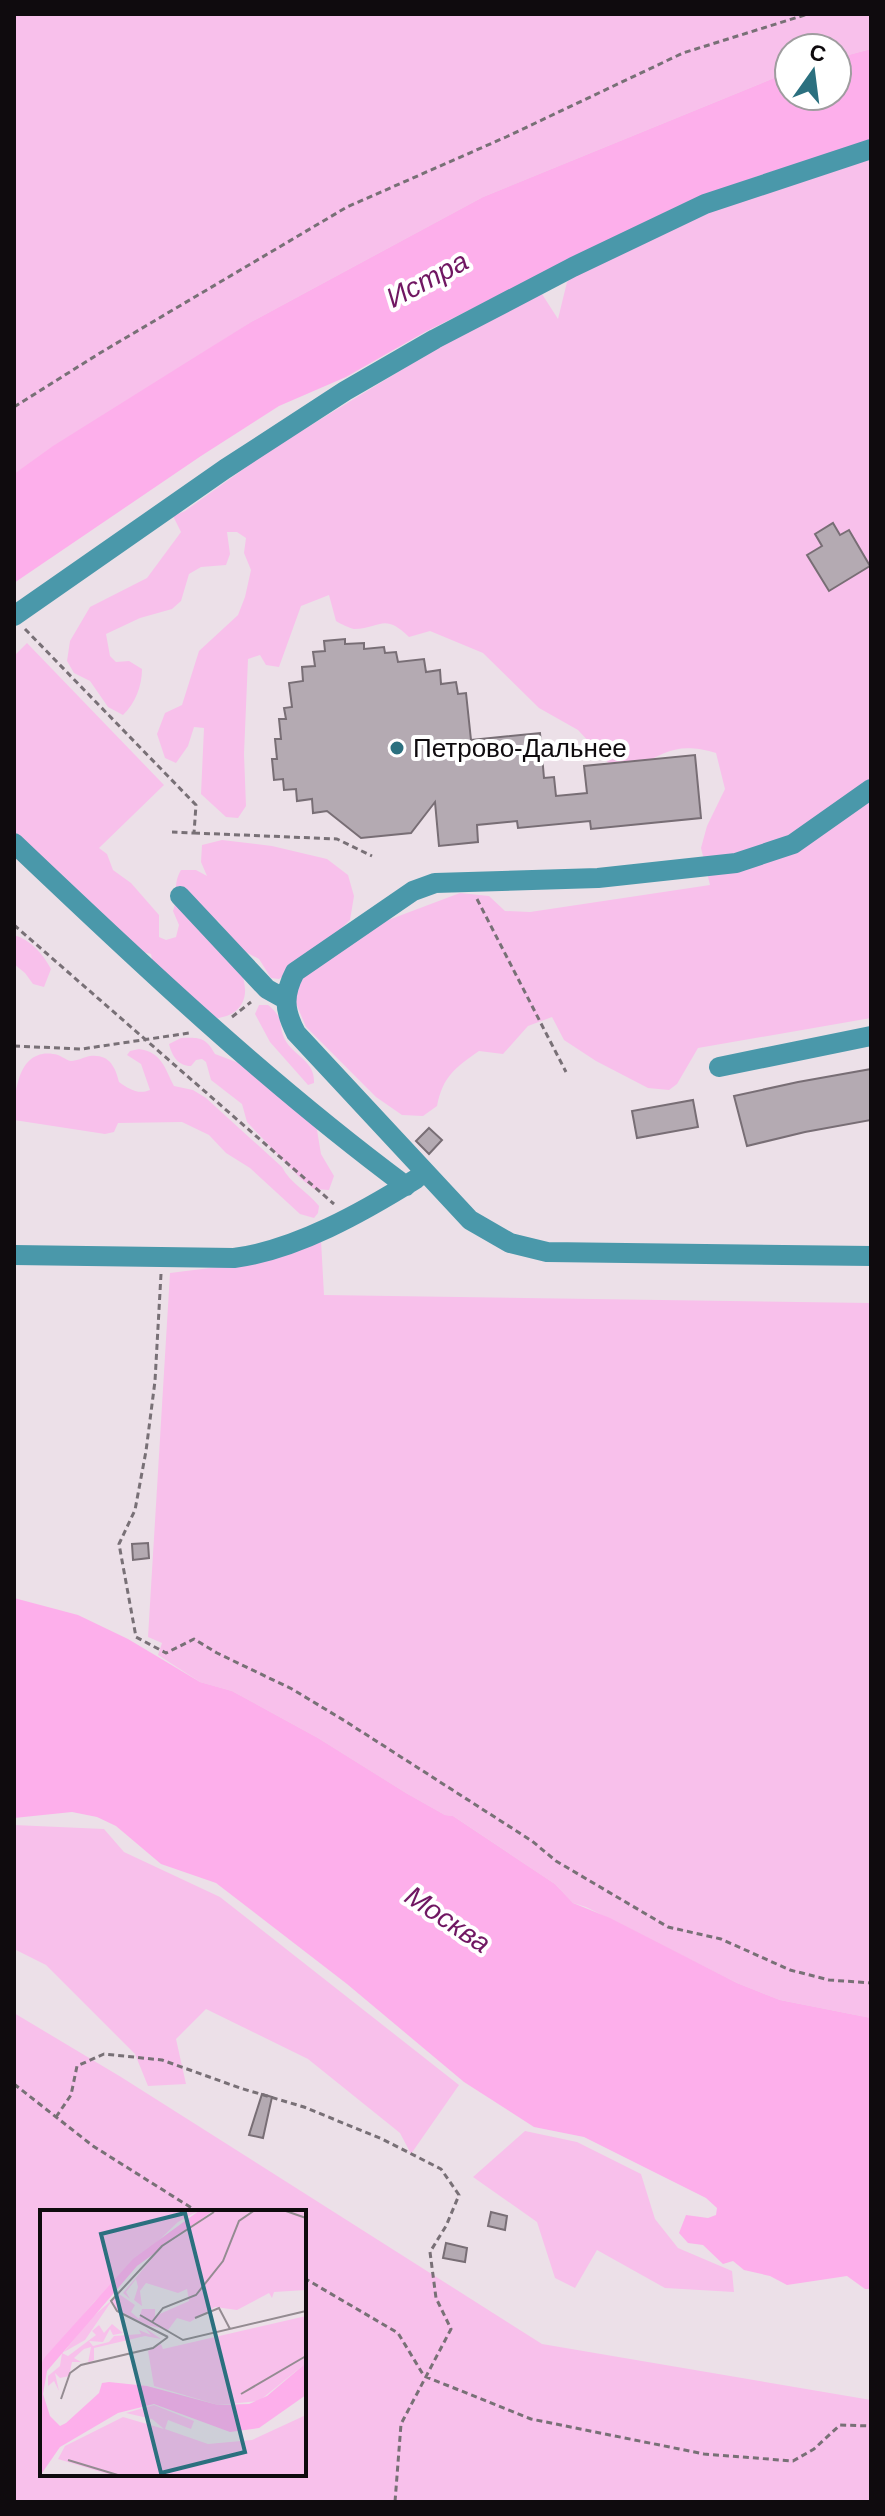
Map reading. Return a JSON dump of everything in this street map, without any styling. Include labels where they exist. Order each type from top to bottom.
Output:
[{"type":"street","points":[[19,622],[238,460],[345,391],[435,339],[573,267],[705,204],[871,149]]},
{"type":"street","points":[[276,994],[287,987],[295,972],[413,891],[435,883],[598,878],[736,863],[793,844],[871,789]]},
{"type":"street","points":[[14,843],[216,1030],[338,1135],[406,1186]]},
{"type":"street","points":[[180,896],[276,994],[296,1033],[470,1220],[490,1233],[510,1243],[547,1252],[871,1256]]},
{"type":"street","points":[[719,1067],[871,1036]]},
{"type":"street","points":[[14,1255],[234,1258],[256,1255],[351,1219],[426,1173]]},
{"type":"path","points":[[14,407],[347,207],[506,137],[683,53],[808,14]]},
{"type":"path","points":[[19,622],[196,805],[194,833]]},
{"type":"path","points":[[172,832],[337,839],[372,856]]},
{"type":"path","points":[[471,881],[473,892],[566,1072]]},
{"type":"path","points":[[14,925],[351,1219]]},
{"type":"path","points":[[14,1046],[82,1049],[216,1030],[276,994]]},
{"type":"path","points":[[162,1256],[155,1381],[135,1510],[119,1544],[136,1637],[166,1653],[194,1639],[305,1697],[431,1775],[532,1841],[556,1861],[668,1927],[721,1939],[790,1970],[829,1980],[871,1983]]},
{"type":"path","points":[[56,2117],[71,2095],[77,2066],[104,2054],[162,2060],[304,2107],[382,2139],[441,2169],[459,2195],[446,2226],[430,2252],[436,2298],[451,2329],[401,2424],[395,2502]]},
{"type":"path","points":[[14,2084],[93,2146],[195,2210]]},
{"type":"path","points":[[306,2279],[398,2333],[424,2376],[531,2419],[704,2454],[793,2461],[814,2449],[840,2425],[871,2426]]},
{"type":"shaded area","points":[[14,14],[871,14],[871,49],[853,54],[853,32],[773,32],[773,79],[483,197],[251,322],[14,474]]},
{"type":"shaded area","points":[[871,159],[871,1018],[698,1048],[677,1084],[669,1090],[648,1088],[596,1061],[564,1040],[552,1017],[528,1026],[503,1054],[479,1051],[463,1063],[447,1080],[437,1106],[423,1116],[402,1115],[376,1097],[306,1027],[292,994],[302,975],[367,928],[460,893],[489,896],[505,911],[530,912],[710,885],[701,848],[707,826],[725,789],[716,753],[686,748],[674,750],[617,772],[578,730],[539,708],[483,653],[430,631],[409,637],[387,623],[350,628],[336,621],[329,595],[301,606],[279,667],[266,665],[260,655],[248,659],[244,754],[246,806],[238,818],[226,817],[201,794],[204,728],[194,727],[188,746],[176,763],[165,758],[157,734],[165,713],[182,705],[199,651],[238,615],[251,570],[244,553],[246,538],[237,532],[227,532],[230,554],[226,565],[201,567],[189,574],[181,601],[172,609],[140,618],[106,634],[110,656],[116,662],[129,661],[142,669],[137,694],[123,715],[108,707],[90,681],[74,673],[67,661],[70,641],[90,607],[147,578],[181,532],[173,516],[185,511],[267,452],[452,339],[542,294],[558,319],[567,282],[584,268],[725,203]]},
{"type":"shaded area","points":[[27,643],[164,785],[99,848],[107,854],[113,870],[131,883],[159,915],[159,937],[166,940],[176,937],[179,925],[173,911],[181,870],[196,870],[207,876],[201,862],[202,845],[222,840],[272,846],[327,859],[348,875],[354,896],[350,920],[313,956],[279,979],[271,978],[259,959],[240,949],[218,921],[211,919],[233,953],[244,980],[245,992],[242,1004],[233,1013],[216,1019],[153,965],[151,954],[138,951],[14,837],[14,656]]},
{"type":"shaded area","points":[[14,935],[31,944],[48,963],[51,969],[44,987],[33,984],[14,964]]},
{"type":"shaded area","points":[[259,1005],[268,1005],[277,1015],[287,1043],[309,1065],[314,1083],[308,1085],[270,1042],[255,1014]]},
{"type":"shaded area","points":[[181,1038],[205,1041],[215,1054],[239,1063],[316,1124],[321,1154],[334,1176],[329,1190],[314,1189],[301,1179],[247,1122],[242,1104],[211,1080],[206,1062],[196,1060],[191,1066],[176,1060],[169,1044]]},
{"type":"shaded area","points":[[139,1049],[158,1058],[174,1086],[193,1090],[206,1098],[282,1167],[319,1206],[314,1218],[300,1214],[250,1168],[226,1153],[209,1135],[182,1122],[118,1123],[114,1132],[105,1134],[14,1120],[20,1076],[32,1059],[41,1054],[58,1055],[71,1061],[90,1056],[102,1057],[113,1066],[119,1082],[142,1092],[150,1090],[141,1064],[127,1055]]},
{"type":"shaded area","points":[[321,1240],[324,1295],[871,1303],[871,2018],[780,2000],[737,1983],[573,1903],[555,1884],[453,1816],[445,1815],[406,1793],[318,1738],[232,1691],[200,1682],[158,1655],[162,1643],[148,1637],[170,1273],[265,1261]]},
{"type":"shaded area","points":[[14,1825],[104,1829],[124,1852],[220,1897],[459,2085],[411,2154],[400,2133],[308,2059],[206,2009],[176,2039],[186,2084],[148,2086],[135,2054],[46,1965],[14,1949]]},
{"type":"shaded area","points":[[14,2013],[121,2077],[542,2344],[871,2400],[871,2502],[14,2502]]},
{"type":"shaded area","points":[[525,2131],[577,2142],[641,2174],[655,2219],[678,2248],[732,2271],[734,2292],[665,2288],[597,2250],[575,2288],[555,2278],[537,2222],[473,2177]]},
{"type":"water","name":"Истра","points":[[871,49],[871,141],[758,176],[680,205],[425,332],[346,377],[279,406],[14,583],[14,474],[53,446],[251,322],[483,197],[773,79],[773,112],[853,112],[853,54]]},
{"type":"water","name":"Москва","points":[[14,1598],[78,1615],[128,1639],[200,1682],[232,1691],[318,1738],[406,1793],[445,1815],[453,1816],[555,1884],[573,1903],[610,1918],[737,1983],[780,2000],[871,2018],[871,2289],[865,2289],[847,2276],[787,2285],[770,2276],[744,2270],[733,2261],[723,2264],[703,2245],[688,2243],[679,2233],[686,2215],[708,2218],[716,2215],[717,2208],[706,2198],[584,2137],[534,2127],[464,2082],[347,1984],[216,1883],[161,1864],[116,1826],[97,1817],[72,1812],[14,1818]]},
{"type":"building","points":[[833,523],[840,535],[849,530],[870,566],[829,591],[807,555],[822,546],[815,534]]},
{"type":"building","points":[[345,639],[345,644],[364,643],[364,649],[384,647],[385,653],[396,652],[398,662],[424,659],[426,672],[440,670],[441,684],[456,682],[458,694],[466,693],[471,740],[540,733],[544,778],[554,777],[556,796],[587,793],[584,766],[695,755],[701,818],[591,829],[590,821],[518,828],[517,821],[477,825],[478,842],[439,846],[435,802],[411,833],[361,838],[327,811],[313,813],[312,799],[297,801],[296,789],[284,790],[283,779],[274,780],[272,759],[277,759],[275,739],[281,739],[279,719],[286,719],[284,708],[292,707],[289,683],[303,681],[302,667],[315,666],[313,652],[325,651],[324,641]]},
{"type":"building","points":[[871,1069],[871,1120],[747,1146],[734,1096]]},
{"type":"building","points":[[693,1100],[698,1127],[637,1138],[632,1111]]},
{"type":"building","points":[[429,1128],[442,1140],[429,1154],[416,1141]]},
{"type":"building","points":[[148,1543],[149,1558],[133,1560],[132,1544]]},
{"type":"building","points":[[262,2094],[272,2097],[263,2138],[249,2135]]},
{"type":"building","points":[[491,2212],[507,2216],[505,2230],[488,2226]]},
{"type":"building","points":[[446,2243],[467,2248],[465,2262],[443,2258]]},
{"type":"place","name":"Петрово-Дальнее","points":[[397,748]]}]
